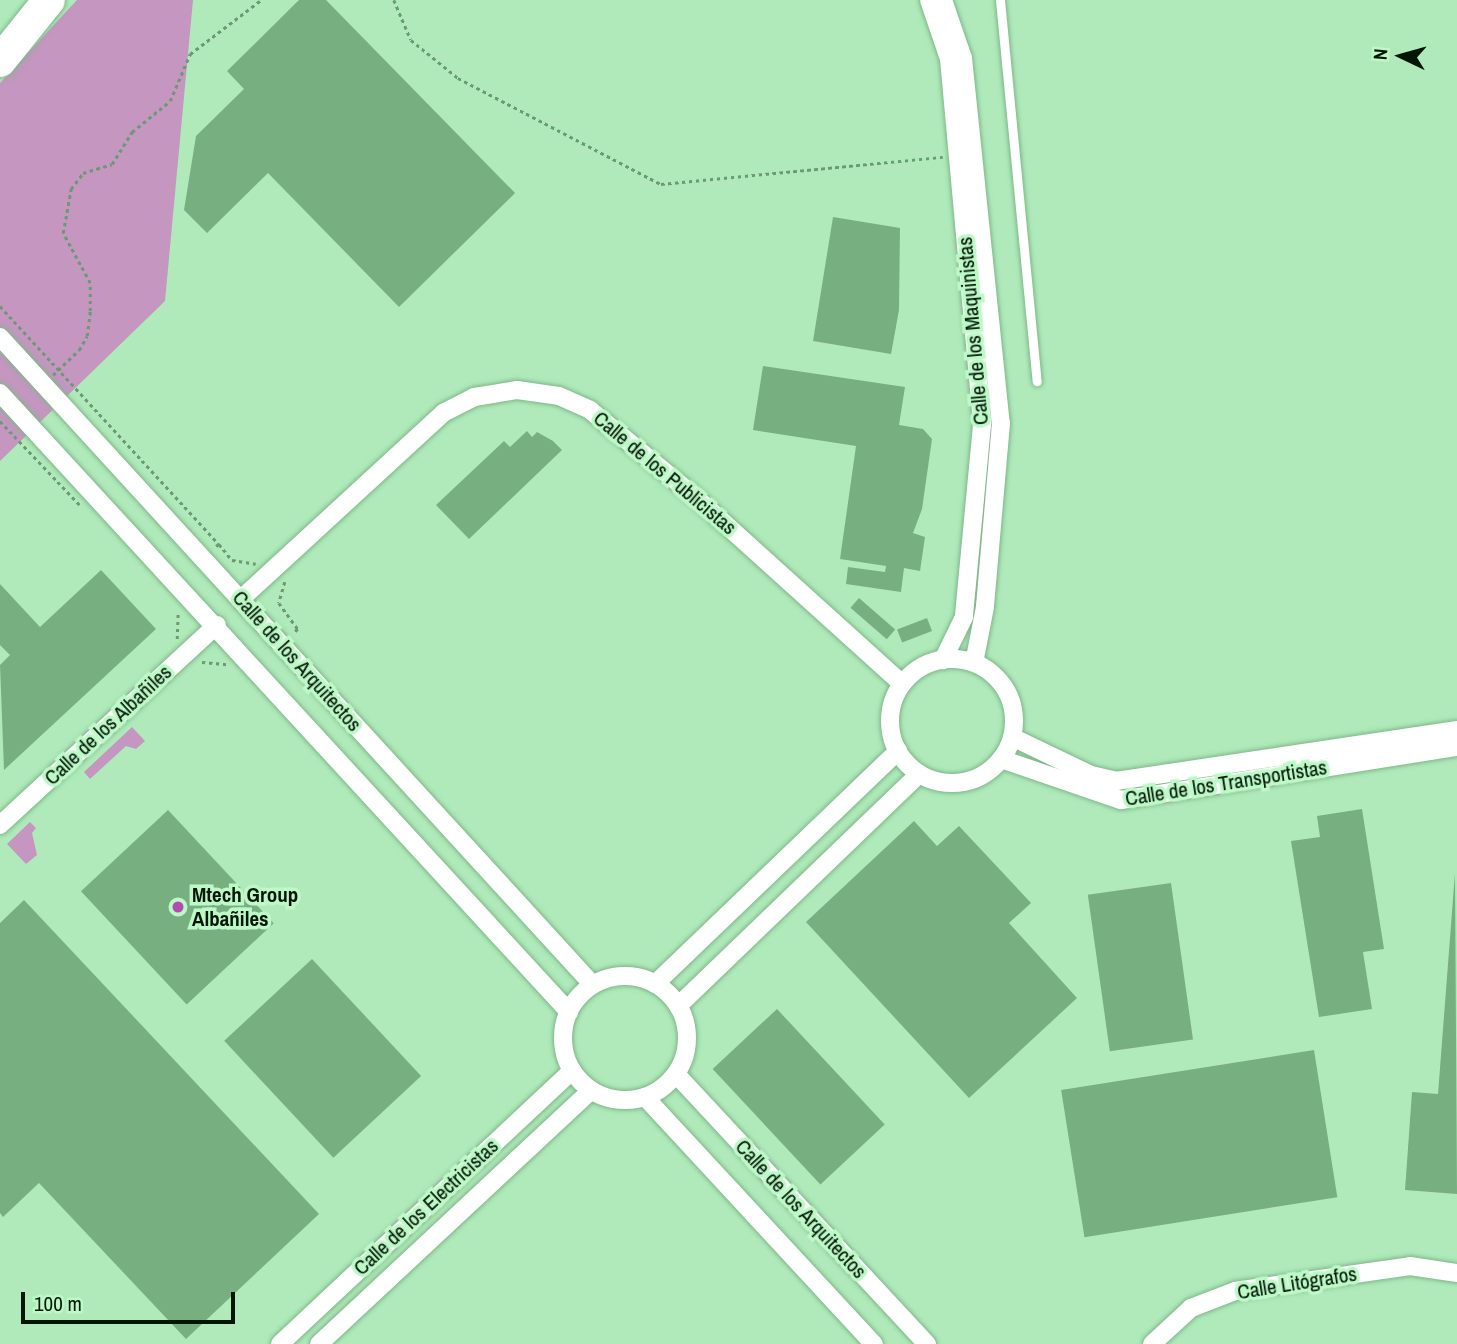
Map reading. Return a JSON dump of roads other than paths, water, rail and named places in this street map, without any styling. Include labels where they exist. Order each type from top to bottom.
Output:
[{"type":"highway","points":[[0,61],[49,0]]},
{"type":"street","name":"Calle de los Maquinistas","points":[[929,0],[949,59],[982,425],[964,617],[943,660]]},
{"type":"street","name":"Calle de los Maquinistas","points":[[943,0],[963,58],[1001,423],[985,607],[974,663]]},
{"type":"street","name":"Calle de los Arquitectos","points":[[0,337],[593,985]]},
{"type":"street","name":"Calle de los Publicistas","points":[[240,599],[443,413],[474,397],[517,390],[559,396],[590,410],[682,486],[902,684]]},
{"type":"street","name":"Calle de los Arquitectos","points":[[0,393],[256,668],[569,1012]]},
{"type":"street","name":"Calle de los Albañiles","points":[[0,825],[216,625]]},
{"type":"street","points":[[943,660],[974,663],[990,672],[1007,693],[1014,719],[1012,737],[1001,759],[972,780],[936,781],[919,774],[898,751],[890,717],[902,684],[914,673],[943,660]]},
{"type":"street","name":"Calle de los Transportistas","points":[[1012,737],[1091,775],[1116,781],[1457,730]]},
{"type":"street","name":"Calle de los Transportistas","points":[[1001,759],[1121,800],[1457,747]]},
{"type":"street","points":[[655,984],[898,751]]},
{"type":"street","points":[[678,1006],[919,774]]},
{"type":"street","points":[[613,977],[635,977],[655,984],[678,1006],[687,1040],[676,1074],[645,1097],[608,1098],[591,1090],[572,1071],[564,1052],[569,1012],[593,985],[613,977]]},
{"type":"street","name":"Calle de los Electricistas","points":[[280,1344],[572,1071]]},
{"type":"street","name":"Calle de los Arquitectos","points":[[676,1074],[927,1344]]},
{"type":"street","name":"Calle de los Electricistas","points":[[319,1344],[591,1090]]},
{"type":"street","name":"Calle de los Arquitectos","points":[[645,1097],[874,1344]]},
{"type":"street","name":"Calle Litógrafos","points":[[1152,1344],[1191,1308],[1235,1291],[1410,1266],[1457,1273]]},
{"type":"lane","points":[[1000,0],[1037,381]]},
{"type":"place","name":"Mtech Group Albañiles","points":[[178,907]]}]
